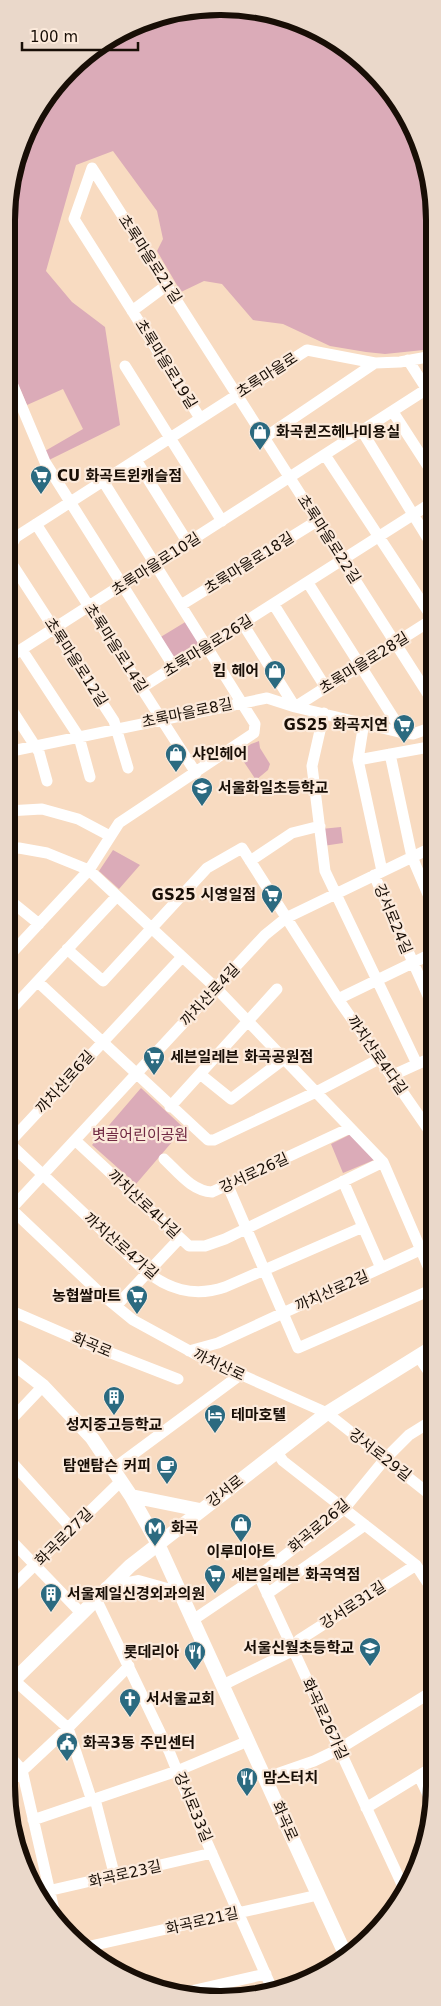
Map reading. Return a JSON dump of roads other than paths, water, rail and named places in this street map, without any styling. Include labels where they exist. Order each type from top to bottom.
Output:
[{"type":"main road","name":"강서로","points":[[15,1679],[130,1566],[200,1510],[327,1413],[426,1351]]},
{"type":"main road","name":"화곡로","points":[[15,1364],[43,1386],[92,1438],[131,1496],[158,1544],[318,1895],[345,1950]]},
{"type":"main road","points":[[131,1496],[200,1510]]},
{"type":"main road","points":[[108,1588],[138,1582],[181,1594]]},
{"type":"street","name":"초록마을로21길","points":[[74,219],[92,168],[236,395]]},
{"type":"street","name":"초록마을로19길","points":[[74,219],[200,418]]},
{"type":"street","name":"초록마을로19길","points":[[132,311],[167,285]]},
{"type":"street","name":"초록마을로","points":[[15,539],[307,350],[375,362],[426,357]]},
{"type":"street","points":[[408,360],[426,384]]},
{"type":"street","points":[[264,438],[375,362]]},
{"type":"street","points":[[125,366],[222,521]]},
{"type":"street","points":[[15,391],[45,462],[174,667]]},
{"type":"street","name":"초록마을로10길","points":[[15,654],[362,431],[426,394]]},
{"type":"street","name":"초록마을로22길","points":[[236,395],[426,691]]},
{"type":"street","points":[[393,412],[426,463]]},
{"type":"street","points":[[362,431],[426,536]]},
{"type":"street","points":[[325,455],[426,609]]},
{"type":"street","points":[[136,460],[188,543]]},
{"type":"street","points":[[15,948],[40,924],[88,870],[119,823],[254,733],[255,724],[242,702],[103,481]]},
{"type":"street","name":"초록마을로26길","points":[[141,688],[426,507]]},
{"type":"street","name":"초록마을로18길","points":[[181,605],[317,521]]},
{"type":"street","name":"초록마을로14길","points":[[36,524],[196,773]]},
{"type":"street","name":"초록마을로12길","points":[[15,569],[114,721],[128,768]]},
{"type":"street","points":[[308,583],[403,733]]},
{"type":"street","points":[[274,605],[326,688]]},
{"type":"street","points":[[243,624],[296,707]]},
{"type":"street","name":"초록마을로28길","points":[[296,707],[426,624]]},
{"type":"street","points":[[22,650],[79,737],[90,777]]},
{"type":"street","points":[[422,684],[426,681]]},
{"type":"street","name":"초록마을로8길","points":[[15,750],[267,698],[403,733],[413,734],[426,730]]},
{"type":"street","points":[[324,713],[312,766],[325,871],[417,1064]]},
{"type":"street","points":[[15,715],[38,752],[47,781]]},
{"type":"street","points":[[364,722],[358,760],[378,873]]},
{"type":"street","points":[[358,760],[426,748]]},
{"type":"street","points":[[390,754],[412,857],[426,890]]},
{"type":"street","points":[[15,812],[42,810],[78,819],[110,836]]},
{"type":"street","points":[[250,861],[292,833],[320,826]]},
{"type":"street","points":[[15,848],[47,853],[88,870],[248,1021],[383,1162],[426,1263]]},
{"type":"street","points":[[67,949],[104,981],[207,868],[242,848],[286,918]]},
{"type":"street","name":"까치산로4길","points":[[15,1203],[76,1141],[265,935],[286,918],[426,850]]},
{"type":"street","name":"강서로24길","points":[[378,873],[412,963],[426,992]]},
{"type":"street","points":[[15,1006],[116,896]]},
{"type":"street","points":[[15,904],[40,924]]},
{"type":"street","name":"까치산로4다길","points":[[286,918],[338,999],[426,1126]]},
{"type":"street","name":"강서로24길","points":[[412,963],[426,956]]},
{"type":"street","name":"까치산로6길","points":[[15,1135],[182,957]]},
{"type":"street","name":"까치산로4다길","points":[[338,999],[412,963]]},
{"type":"street","name":"까치산로6길","points":[[38,982],[101,1042]]},
{"type":"street","points":[[170,1107],[277,989]]},
{"type":"street","points":[[101,1042],[208,1140],[214,1140],[316,1092],[380,1059]]},
{"type":"street","points":[[200,1074],[231,1099],[284,1059]]},
{"type":"street","points":[[391,1076],[426,1060]]},
{"type":"street","name":"강서로26길","points":[[164,1159],[194,1187],[203,1192],[212,1192],[350,1128]]},
{"type":"street","name":"까치산로4나길","points":[[76,1141],[189,1246],[205,1246],[247,1228],[383,1162]]},
{"type":"street","points":[[15,1149],[43,1175]]},
{"type":"street","name":"까치산로4가길","points":[[43,1175],[148,1273],[170,1286],[183,1290],[209,1292],[225,1288],[264,1269],[363,1227]]},
{"type":"street","name":"까치산로2길","points":[[343,1181],[381,1268]]},
{"type":"street","points":[[228,1186],[283,1313]]},
{"type":"street","name":"까치산로","points":[[15,1216],[133,1320],[189,1351],[327,1413]]},
{"type":"street","points":[[116,1306],[180,1238]]},
{"type":"street","name":"까치산로2길","points":[[189,1351],[218,1343],[426,1247]]},
{"type":"street","name":"까치산로2길","points":[[283,1313],[298,1348],[426,1292]]},
{"type":"street","name":"화곡로","points":[[15,1312],[84,1342],[178,1379]]},
{"type":"street","points":[[418,1356],[426,1368]]},
{"type":"street","points":[[117,1475],[240,1375]]},
{"type":"street","points":[[15,1416],[43,1386]]},
{"type":"street","name":"강서로29길","points":[[327,1413],[426,1491]]},
{"type":"street","name":"화곡로26길","points":[[193,1620],[259,1576],[344,1509],[385,1459],[408,1435],[426,1424]]},
{"type":"street","points":[[276,1451],[283,1461],[416,1565],[426,1580]]},
{"type":"street","points":[[15,1466],[72,1529]]},
{"type":"street","name":"화곡로27길","points":[[15,1585],[72,1529],[117,1475]]},
{"type":"street","points":[[267,1594],[365,1525]]},
{"type":"street","points":[[15,1545],[81,1613]]},
{"type":"street","name":"강서로31길","points":[[294,1650],[299,1640],[416,1565]]},
{"type":"street","name":"화곡로26가길","points":[[259,1576],[401,1883]]},
{"type":"street","name":"강서로33길","points":[[96,1599],[177,1771],[271,1985]]},
{"type":"street","points":[[223,1685],[294,1650]]},
{"type":"street","points":[[15,1777],[68,1728],[129,1666]]},
{"type":"street","name":"강서로","points":[[15,1688],[68,1728]]},
{"type":"street","points":[[265,1778],[314,1761],[339,1749],[426,1694]]},
{"type":"street","points":[[68,1728],[93,1800],[115,1877]]},
{"type":"street","points":[[33,1820],[177,1771],[248,1741]]},
{"type":"street","points":[[15,1762],[22,1770],[33,1820],[44,1889]]},
{"type":"street","points":[[366,1808],[426,1772]]},
{"type":"street","points":[[419,1776],[426,1790]]},
{"type":"street","name":"화곡로23길","points":[[45,1892],[212,1853]]},
{"type":"street","name":"화곡로21길","points":[[91,1946],[318,1895]]},
{"type":"street","points":[[197,1990],[266,1974]]},
{"type":"place","name":"화곡퀸즈헤나미용실","points":[[260,451]]},
{"type":"place","name":"CU 화곡트윈캐슬점","points":[[41,495]]},
{"type":"place","name":"킴 헤어","points":[[275,690]]},
{"type":"place","name":"GS25 화곡지연","points":[[404,744]]},
{"type":"place","name":"샤인헤어","points":[[176,773]]},
{"type":"place","name":"서울화일초등학교","points":[[202,807]]},
{"type":"place","name":"GS25 시영일점","points":[[272,914]]},
{"type":"place","name":"세븐일레븐 화곡공원점","points":[[154,1076]]},
{"type":"place","name":"농협쌀마트","points":[[137,1315]]},
{"type":"place","name":"성지중고등학교","points":[[114,1416]]},
{"type":"place","name":"테마호텔","points":[[215,1434]]},
{"type":"place","name":"탐앤탐슨 커피","points":[[167,1485]]},
{"type":"place","name":"이루미아트","points":[[241,1543]]},
{"type":"place","name":"화곡","points":[[155,1547]]},
{"type":"place","name":"세븐일레븐 화곡역점","points":[[215,1594]]},
{"type":"place","name":"서울제일신경외과의원","points":[[51,1613]]},
{"type":"place","name":"서울신월초등학교","points":[[370,1667]]},
{"type":"place","name":"롯데리아","points":[[195,1671]]},
{"type":"place","name":"서서울교회","points":[[130,1718]]},
{"type":"place","name":"화곡3동 주민센터","points":[[67,1762]]},
{"type":"place","name":"맘스터치","points":[[247,1797]]},
{"type":"park label","name":"볏골어린이공원","points":[[140,1135]]}]
